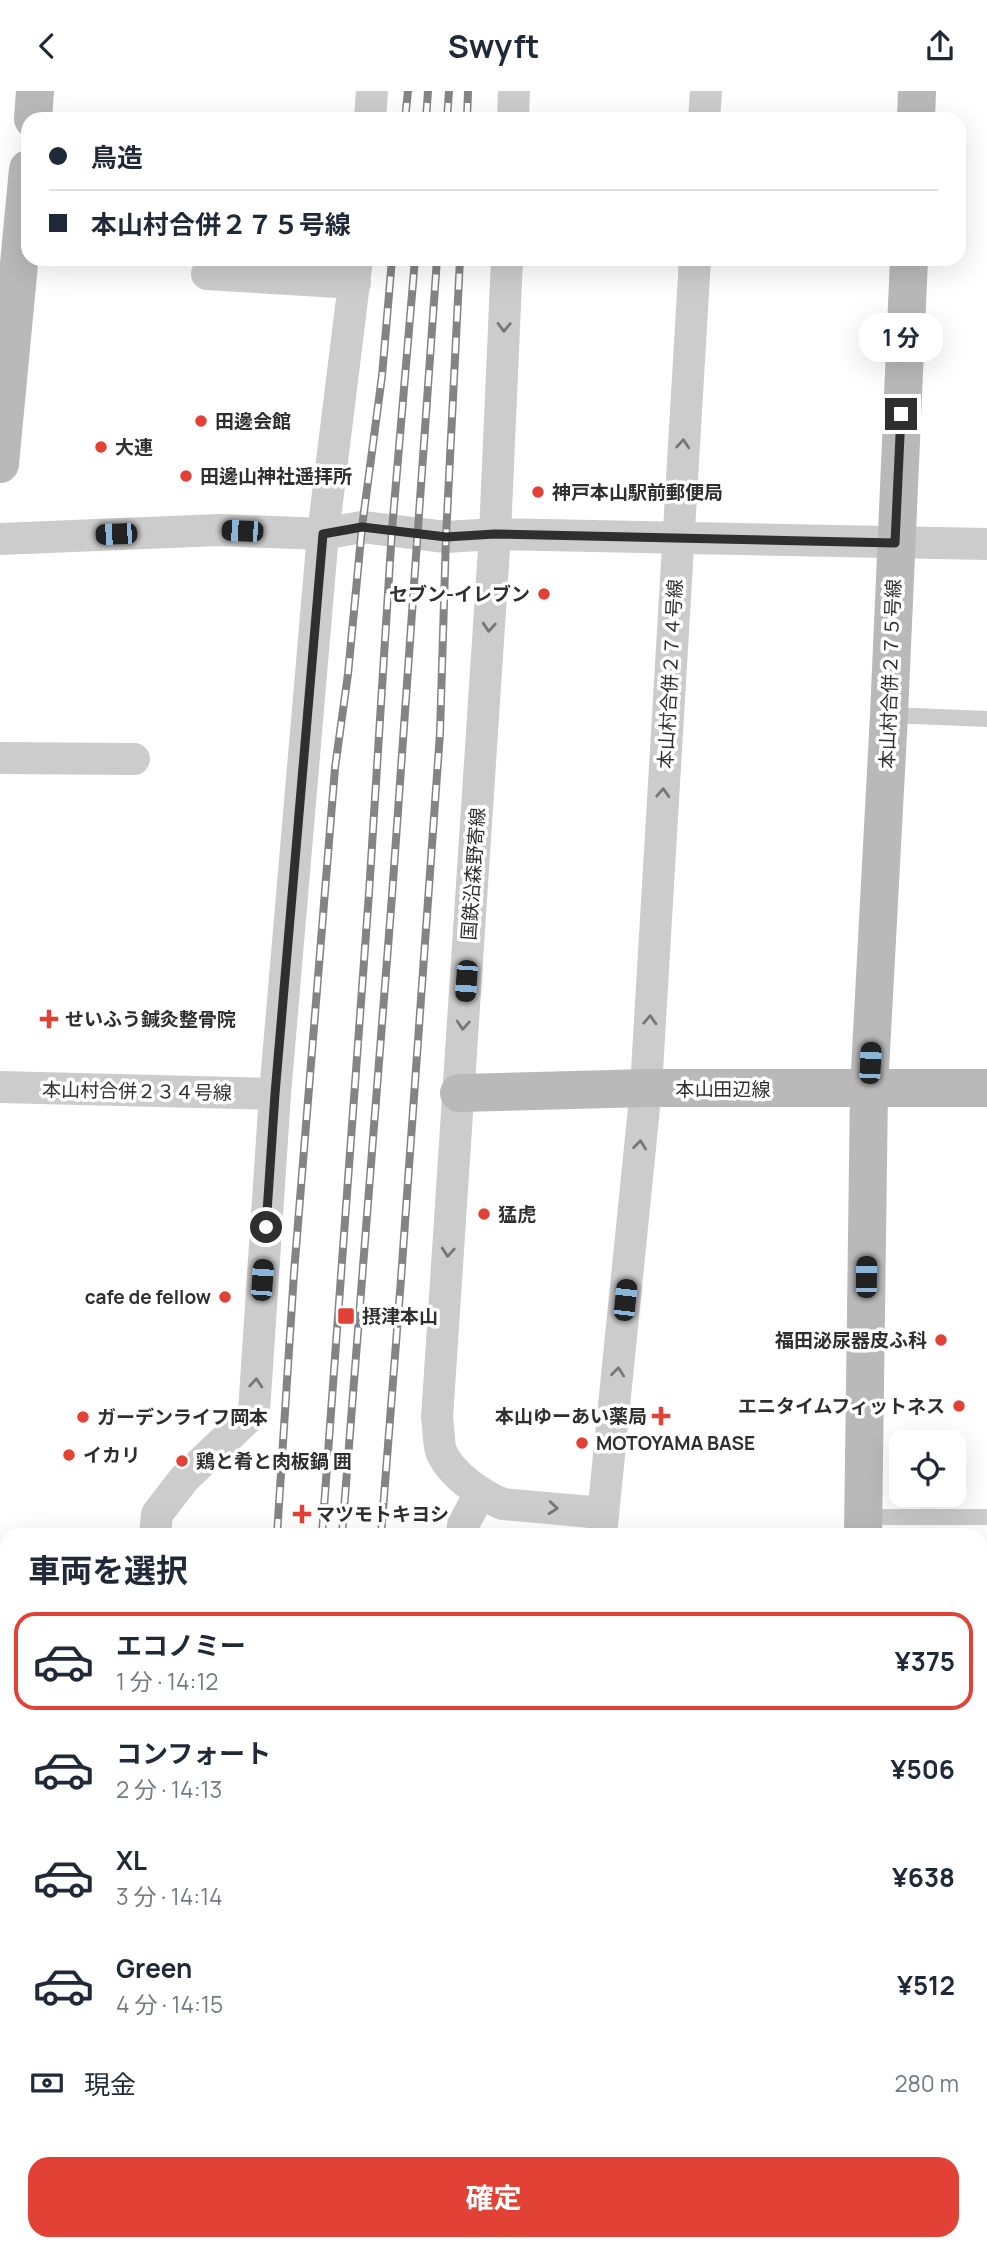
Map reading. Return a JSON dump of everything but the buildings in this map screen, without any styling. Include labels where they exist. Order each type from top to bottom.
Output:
[{"type":"street","points":[[34,112],[36,91]]},
{"type":"street","points":[[370,112],[372,91]]},
{"type":"street","points":[[513,112],[514,91]]},
{"type":"street","points":[[704,112],[706,91]]},
{"type":"street","points":[[916,112],[917,91]]},
{"type":"street","points":[[0,464],[21,243]]},
{"type":"street","name":"国鉄沿森野寄線","points":[[492,1499],[452,1468],[441,1452],[437,1418],[495,534],[507,266]]},
{"type":"street","name":"本山村合併２７４号線","points":[[602,1524],[646,1088],[695,266]]},
{"type":"street","name":"本山村合併２７５号線","points":[[862,1526],[869,1089],[909,266]]},
{"type":"street","points":[[156,1528],[157,1514],[177,1488],[254,1412],[275,1094],[323,534],[356,271],[207,274]]},
{"type":"street","points":[[0,539],[218,530],[323,534],[362,527],[446,537],[495,534],[987,544]]},
{"type":"street","points":[[0,758],[134,759]]},
{"type":"street","name":"本山村合併２３４号線","points":[[0,1087],[275,1094]]},
{"type":"street","name":"本山田辺線","points":[[459,1093],[646,1088],[987,1088]]},
{"type":"street","points":[[492,1499],[602,1524]]},
{"type":"street","points":[[463,1528],[492,1499]]},
{"type":"street","points":[[485,1528],[492,1499]]},
{"type":"lane","points":[[889,716],[987,719]]},
{"type":"lane","points":[[862,1526],[987,1517]]},
{"type":"railway","points":[[406,112],[408,91]]},
{"type":"railway","points":[[426,112],[428,91]]},
{"type":"railway","points":[[448,112],[449,91]]},
{"type":"railway","points":[[467,112],[468,91]]},
{"type":"railway","points":[[277,1528],[294,1273],[335,768],[382,376],[391,266]]},
{"type":"railway","points":[[323,1528],[369,893],[392,530],[414,266]]},
{"type":"railway","points":[[343,1528],[392,896],[437,266]]},
{"type":"railway","points":[[382,1528],[440,733],[446,537],[460,266]]},
{"type":"place","name":"田邊会館","points":[[201,421]]},
{"type":"place","name":"大連","points":[[101,447]]},
{"type":"place","name":"田邊山神社遥拝所","points":[[186,476]]},
{"type":"place","name":"神戸本山駅前郵便局","points":[[538,492]]},
{"type":"place","name":"セブン-イレブン","points":[[544,594]]},
{"type":"place","name":"せいふう鍼灸整骨院","points":[[49,1019]]},
{"type":"place","name":"猛虎","points":[[484,1214]]},
{"type":"place","name":"cafe de fellow","points":[[225,1297]]},
{"type":"place","name":"摂津本山","points":[[346,1316]]},
{"type":"place","name":"福田泌尿器皮ふ科","points":[[941,1340]]},
{"type":"place","name":"エニタイムフィットネス","points":[[959,1406]]},
{"type":"place","name":"本山ゆーあい薬局","points":[[661,1416]]},
{"type":"place","name":"ガーデンライフ岡本","points":[[83,1417]]},
{"type":"place","name":"MOTOYAMA BASE","points":[[582,1443]]},
{"type":"place","name":"イカリ","points":[[69,1455]]},
{"type":"place","name":"鶏と肴と肉板鍋 囲","points":[[182,1461]]},
{"type":"place","name":"マツモトキヨシ","points":[[302,1514]]},
{"type":"route","points":[[266,1227],[323,534],[362,527],[446,537],[495,534],[895,543],[901,414]]}]
